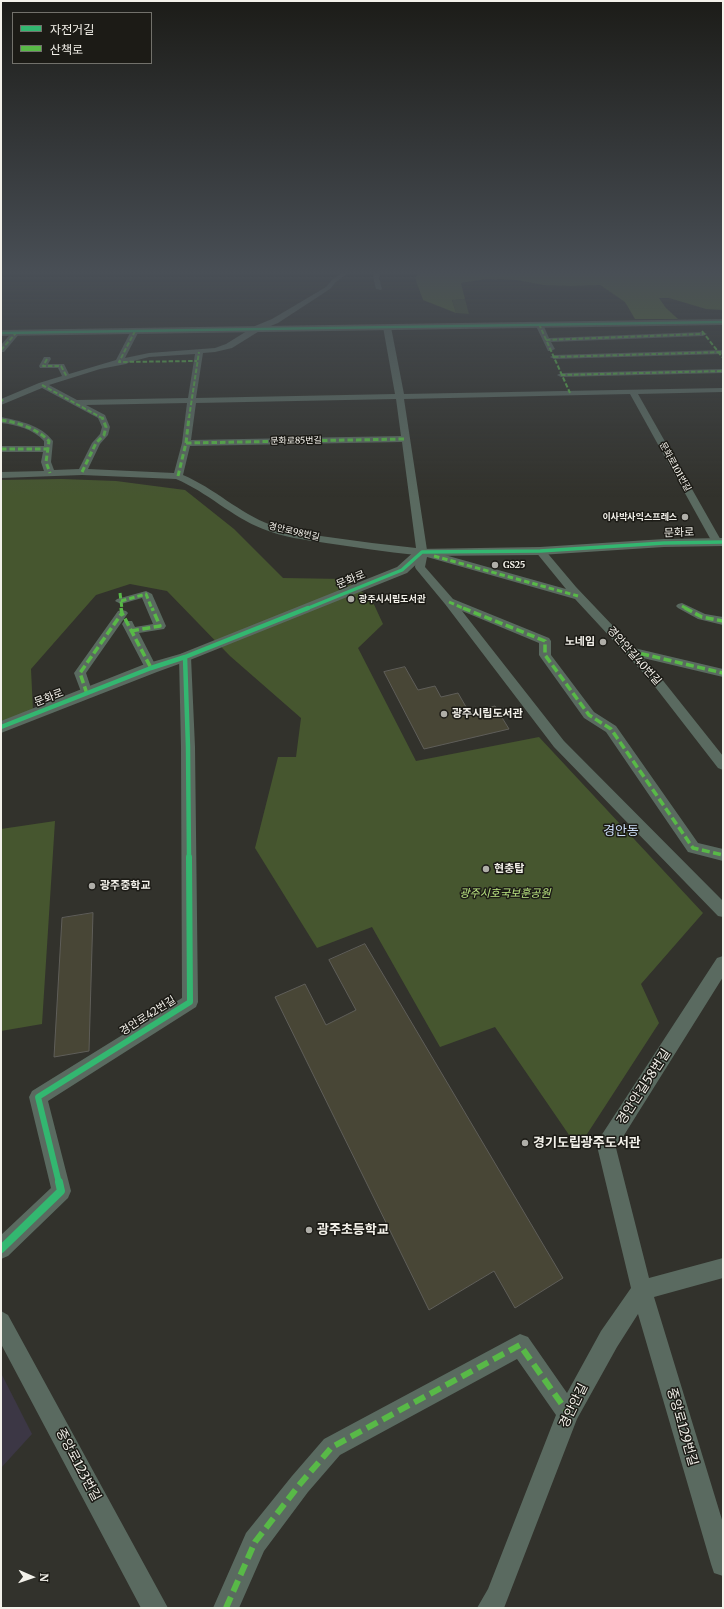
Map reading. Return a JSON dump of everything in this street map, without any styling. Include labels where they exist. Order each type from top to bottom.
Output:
[{"type":"street","points":[[119,362],[127,347]]},
{"type":"street","points":[[2,401],[42,385],[98,367],[149,355],[199,352],[225,347]]},
{"type":"street","points":[[391,347],[422,552],[420,567],[559,744],[723,911]]},
{"type":"street","points":[[549,347],[570,393]]},
{"type":"street","points":[[178,476],[186,443],[199,352]]},
{"type":"street","points":[[554,357],[722,354]]},
{"type":"street","points":[[47,359],[44,366],[61,366],[67,377]]},
{"type":"street","points":[[119,362],[197,361]]},
{"type":"street","points":[[562,375],[723,371]]},
{"type":"street","points":[[42,385],[75,403],[96,412],[102,417],[106,427],[104,435],[96,443],[82,472]]},
{"type":"street","points":[[75,403],[723,390]]},
{"type":"street","name":"문화로101번길","points":[[632,392],[720,542]]},
{"type":"street","points":[[1,420],[27,426],[43,435],[49,441],[46,462],[50,473]]},
{"type":"street","name":"문화로85번길","points":[[186,443],[405,440]]},
{"type":"street","points":[[1,449],[48,449]]},
{"type":"street","name":"경안로98번길","points":[[1,475],[82,472],[178,476],[190,481],[242,514],[267,527],[302,536],[380,548],[422,552],[578,596]]},
{"type":"street","name":"문화로","points":[[1,727],[151,668],[185,657],[402,570],[422,552],[540,551],[664,543],[720,542]]},
{"type":"street","name":"경안안길40번길","points":[[540,551],[578,596],[653,676],[723,765]]},
{"type":"street","points":[[131,631],[160,626],[146,594],[120,597],[122,613],[131,631],[151,668]]},
{"type":"street","points":[[449,602],[545,641],[545,655],[589,715],[611,729],[693,848],[723,855]]},
{"type":"street","points":[[682,606],[702,617],[723,621]]},
{"type":"street","points":[[87,694],[80,672],[122,613]]},
{"type":"street","points":[[630,650],[723,673]]},
{"type":"street","name":"경안로42번길","points":[[1,1249],[61,1191],[38,1097],[190,1002],[188,747],[185,657]]},
{"type":"street","name":"경안안길58번길","points":[[642,1290],[606,1146],[723,963]]},
{"type":"street","points":[[642,1290],[723,1268]]},
{"type":"street","name":"경안안길","points":[[490,1608],[497,1597],[568,1413],[609,1339],[642,1290]]},
{"type":"street","name":"중앙로129번길","points":[[642,1290],[723,1564]]},
{"type":"street","name":"중앙로123번길","points":[[1,1322],[155,1608]]},
{"type":"street","points":[[226,1608],[255,1542],[300,1484],[332,1448],[520,1345],[568,1413]]},
{"type":"shaded area","points":[[1,1373],[32,1434],[1,1468]]},
{"type":"green space","name":"광주시호국보훈공원","points":[[62,479],[116,481],[185,490],[234,529],[283,578],[343,579],[371,598],[383,624],[358,648],[416,761],[539,737],[703,913],[641,984],[659,1023],[578,1148],[495,1027],[440,1047],[372,927],[317,948],[255,848],[278,757],[296,757],[301,718],[230,656],[167,591],[130,584],[96,595],[31,669],[33,711],[1,723],[1,480]]},
{"type":"green space","points":[[55,821],[42,1024],[1,1031],[1,829]]},
{"type":"building","points":[[405,667],[418,690],[435,686],[441,697],[458,693],[469,712],[495,706],[509,729],[424,749],[384,672]]},
{"type":"building","points":[[93,913],[89,1051],[54,1057],[62,918]]},
{"type":"building","name":"광주초등학교","points":[[365,944],[563,1278],[515,1308],[494,1271],[429,1310],[275,997],[305,984],[326,1025],[356,1010],[329,960]]},
{"type":"marked path","points":[[127,347],[119,362],[197,361]]},
{"type":"marked path","points":[[549,347],[570,393]]},
{"type":"marked path","points":[[715,347],[723,358]]},
{"type":"marked path","points":[[178,476],[186,443],[199,352]]},
{"type":"marked path","points":[[554,357],[723,352]]},
{"type":"marked path","points":[[47,359],[43,366],[61,366],[67,377]]},
{"type":"marked path","points":[[561,375],[723,371]]},
{"type":"marked path","points":[[42,385],[102,417],[106,427],[104,435],[96,443],[82,472]]},
{"type":"marked path","points":[[1,420],[21,424],[33,429],[49,441],[46,462],[50,473]]},
{"type":"marked path","points":[[186,443],[405,439]]},
{"type":"marked path","points":[[1,449],[48,449]]},
{"type":"marked path","points":[[434,556],[578,596]]},
{"type":"marked path","points":[[120,593],[122,613],[151,668]]},
{"type":"marked path","points":[[121,601],[146,594],[160,626],[131,631]]},
{"type":"marked path","points":[[449,602],[545,641],[545,655],[589,715],[611,729],[693,848],[723,855]]},
{"type":"marked path","points":[[682,606],[702,617],[723,621]]},
{"type":"marked path","points":[[87,694],[80,673],[122,613]]},
{"type":"marked path","points":[[630,651],[723,673]]},
{"type":"marked path","points":[[226,1608],[255,1542],[300,1484],[332,1447],[520,1345],[568,1413]]},
{"type":"cycle path","points":[[1,727],[151,668],[185,657],[402,570],[422,552],[540,551],[664,543],[723,542]]},
{"type":"cycle path","points":[[1,1249],[61,1191],[38,1097],[190,1002],[188,747],[185,657]]},
{"type":"place","name":"이사박사익스프레스","points":[[685,517]]},
{"type":"place","name":"GS25","points":[[495,565]]},
{"type":"place","name":"광주시시립도서관","points":[[351,599]]},
{"type":"place","name":"노네임","points":[[603,642]]},
{"type":"place","name":"광주시립도서관","points":[[444,714]]},
{"type":"place","name":"현충탑","points":[[486,869]]},
{"type":"place","name":"광주중학교","points":[[92,886]]},
{"type":"place","name":"경기도립광주도서관","points":[[525,1143]]},
{"type":"place","name":"광주초등학교","points":[[309,1230]]},
{"type":"district","name":"경안동","points":[[621,831]]}]
